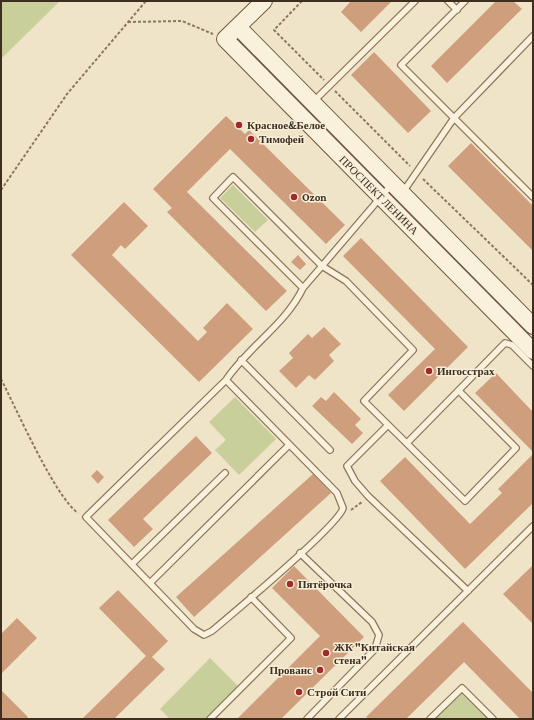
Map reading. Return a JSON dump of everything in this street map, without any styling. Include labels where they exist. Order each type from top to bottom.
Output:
[{"type":"main road","points":[[225,39],[264,1]]},
{"type":"main road","name":"ПРОСПЕКТ ЛЕНИНА","points":[[238,27],[533,326]]},
{"type":"main road","name":"ПРОСПЕКТ ЛЕНИНА","points":[[225,39],[533,351]]},
{"type":"lane","points":[[312,103],[414,1]]},
{"type":"lane","points":[[448,1],[457,10]]},
{"type":"lane","points":[[466,1],[401,65],[533,197]]},
{"type":"lane","points":[[226,380],[337,494],[344,508],[337,518],[300,553],[212,631],[204,634],[194,629],[86,517],[226,380],[242,360],[288,311],[298,298],[303,288],[380,196],[397,189],[417,173],[454,118],[533,36]]},
{"type":"lane","points":[[303,288],[213,198],[233,177],[322,266],[346,281],[413,350],[364,401],[464,501],[516,448],[459,391]]},
{"type":"lane","points":[[407,443],[505,343],[512,345],[533,366]]},
{"type":"lane","points":[[242,360],[330,450]]},
{"type":"lane","points":[[388,425],[347,466],[355,481],[368,496],[468,591]]},
{"type":"lane","points":[[150,583],[289,445]]},
{"type":"lane","points":[[132,564],[225,473]]},
{"type":"lane","points":[[338,719],[533,526]]},
{"type":"lane","points":[[300,553],[372,622],[379,636],[374,649],[307,719]]},
{"type":"lane","points":[[210,719],[291,638],[251,597]]},
{"type":"lane","points":[[430,719],[462,688],[492,719]]},
{"type":"path","points":[[1,190],[67,94],[146,1]]},
{"type":"path","points":[[302,1],[274,30],[417,173],[533,285]]},
{"type":"path","points":[[128,22],[182,21],[225,39]]},
{"type":"path","points":[[1,379],[41,458],[62,494],[76,512],[86,517]]},
{"type":"green space","points":[[1,1],[60,1],[1,59]]},
{"type":"green space","points":[[233,185],[268,220],[255,232],[220,198]]},
{"type":"green space","points":[[235,397],[276,439],[239,475],[215,450],[226,440],[209,422]]},
{"type":"green space","points":[[210,658],[238,686],[206,719],[170,719],[160,709]]},
{"type":"green space","points":[[461,693],[488,719],[434,719]]},
{"type":"building","points":[[351,1],[392,1],[361,32],[341,12]]},
{"type":"building","points":[[496,1],[513,1],[522,9],[447,83],[431,66]]},
{"type":"building","points":[[374,52],[431,111],[408,133],[351,75]]},
{"type":"building","points":[[226,116],[245,134],[249,130],[345,225],[326,244],[230,149],[187,192],[287,291],[266,311],[167,212],[172,208],[153,189]]},
{"type":"building","points":[[471,143],[533,206],[533,251],[448,166]]},
{"type":"building","points":[[124,202],[148,226],[125,249],[121,245],[112,255],[198,341],[207,332],[203,328],[227,303],[253,329],[199,382],[71,255]]},
{"type":"building","points":[[361,238],[468,347],[404,411],[388,395],[435,349],[343,256]]},
{"type":"building","points":[[298,255],[306,264],[300,270],[291,262]]},
{"type":"building","points":[[324,327],[341,344],[329,355],[334,361],[315,380],[309,375],[296,388],[279,371],[293,358],[289,353],[308,334],[312,338]]},
{"type":"building","points":[[496,373],[533,412],[533,452],[475,393]]},
{"type":"building","points":[[334,392],[361,419],[355,425],[363,433],[352,444],[312,406],[321,397],[326,401]]},
{"type":"building","points":[[196,436],[212,453],[143,519],[153,529],[134,547],[108,520]]},
{"type":"building","points":[[533,454],[533,503],[465,569],[380,481],[405,457],[470,524],[502,493],[498,489]]},
{"type":"building","points":[[97,470],[104,477],[98,484],[91,476]]},
{"type":"building","points":[[313,474],[331,493],[194,617],[176,597]]},
{"type":"building","points":[[533,565],[533,624],[503,594]]},
{"type":"building","name":"ЖК \"Китайская стена\"","points":[[294,566],[364,637],[281,719],[237,719],[320,636],[272,588]]},
{"type":"building","points":[[118,590],[168,641],[152,657],[165,669],[114,719],[82,719],[146,656],[99,608]]},
{"type":"building","points":[[17,618],[37,638],[1,674],[1,634]]},
{"type":"building","points":[[463,622],[533,693],[533,719],[520,719],[464,662],[406,719],[369,719],[366,717]]},
{"type":"building","points":[[1,690],[28,717],[26,719],[1,719]]},
{"type":"place","name":"Красное&Белое","points":[[239,125]]},
{"type":"place","name":"Тимофей","points":[[251,139]]},
{"type":"place","name":"Ozon","points":[[294,197]]},
{"type":"place","name":"Ингосстрах","points":[[429,371]]},
{"type":"place","name":"Пятёрочка","points":[[290,584]]},
{"type":"place","name":"ЖК \"Китайская стена\"","points":[[326,653]]},
{"type":"place","name":"Прованс","points":[[320,670]]},
{"type":"place","name":"Строй Сити","points":[[299,692]]}]
